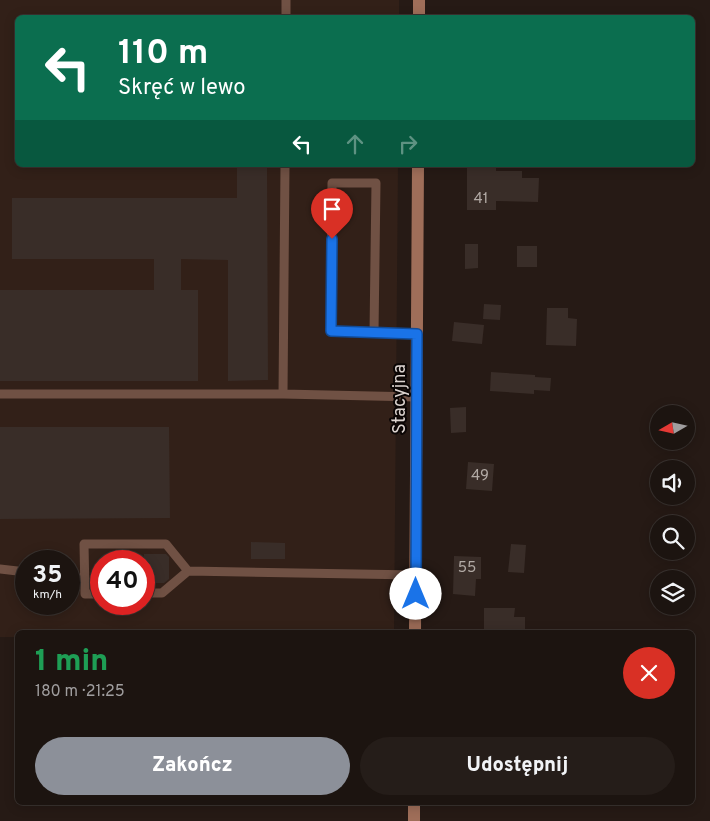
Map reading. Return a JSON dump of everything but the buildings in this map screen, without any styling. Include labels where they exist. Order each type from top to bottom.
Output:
[{"type":"street","points":[[419,0],[419,15]]},
{"type":"street","name":"Stacyjna","points":[[415,630],[418,167]]},
{"type":"street","points":[[414,805],[414,821]]},
{"type":"lane","points":[[286,0],[286,15]]},
{"type":"lane","points":[[413,0],[419,0]]},
{"type":"lane","points":[[283,394],[285,167]]},
{"type":"lane","points":[[374,333],[376,184],[332,184],[331,331],[374,333],[417,334]]},
{"type":"lane","points":[[0,394],[283,394],[417,397]]},
{"type":"lane","points":[[90,594],[85,594],[84,544],[166,544],[188,571]]},
{"type":"lane","points":[[0,569],[15,571]]},
{"type":"lane","points":[[155,593],[162,593],[188,571],[416,575]]},
{"type":"lane","points":[[80,579],[85,579]]},
{"type":"shaded area","points":[[0,0],[399,0],[399,15],[15,15],[15,167],[398,167],[394,630],[15,630],[15,637],[0,637]]},
{"type":"route","points":[[332,239],[331,331],[417,334],[416,594]]}]
